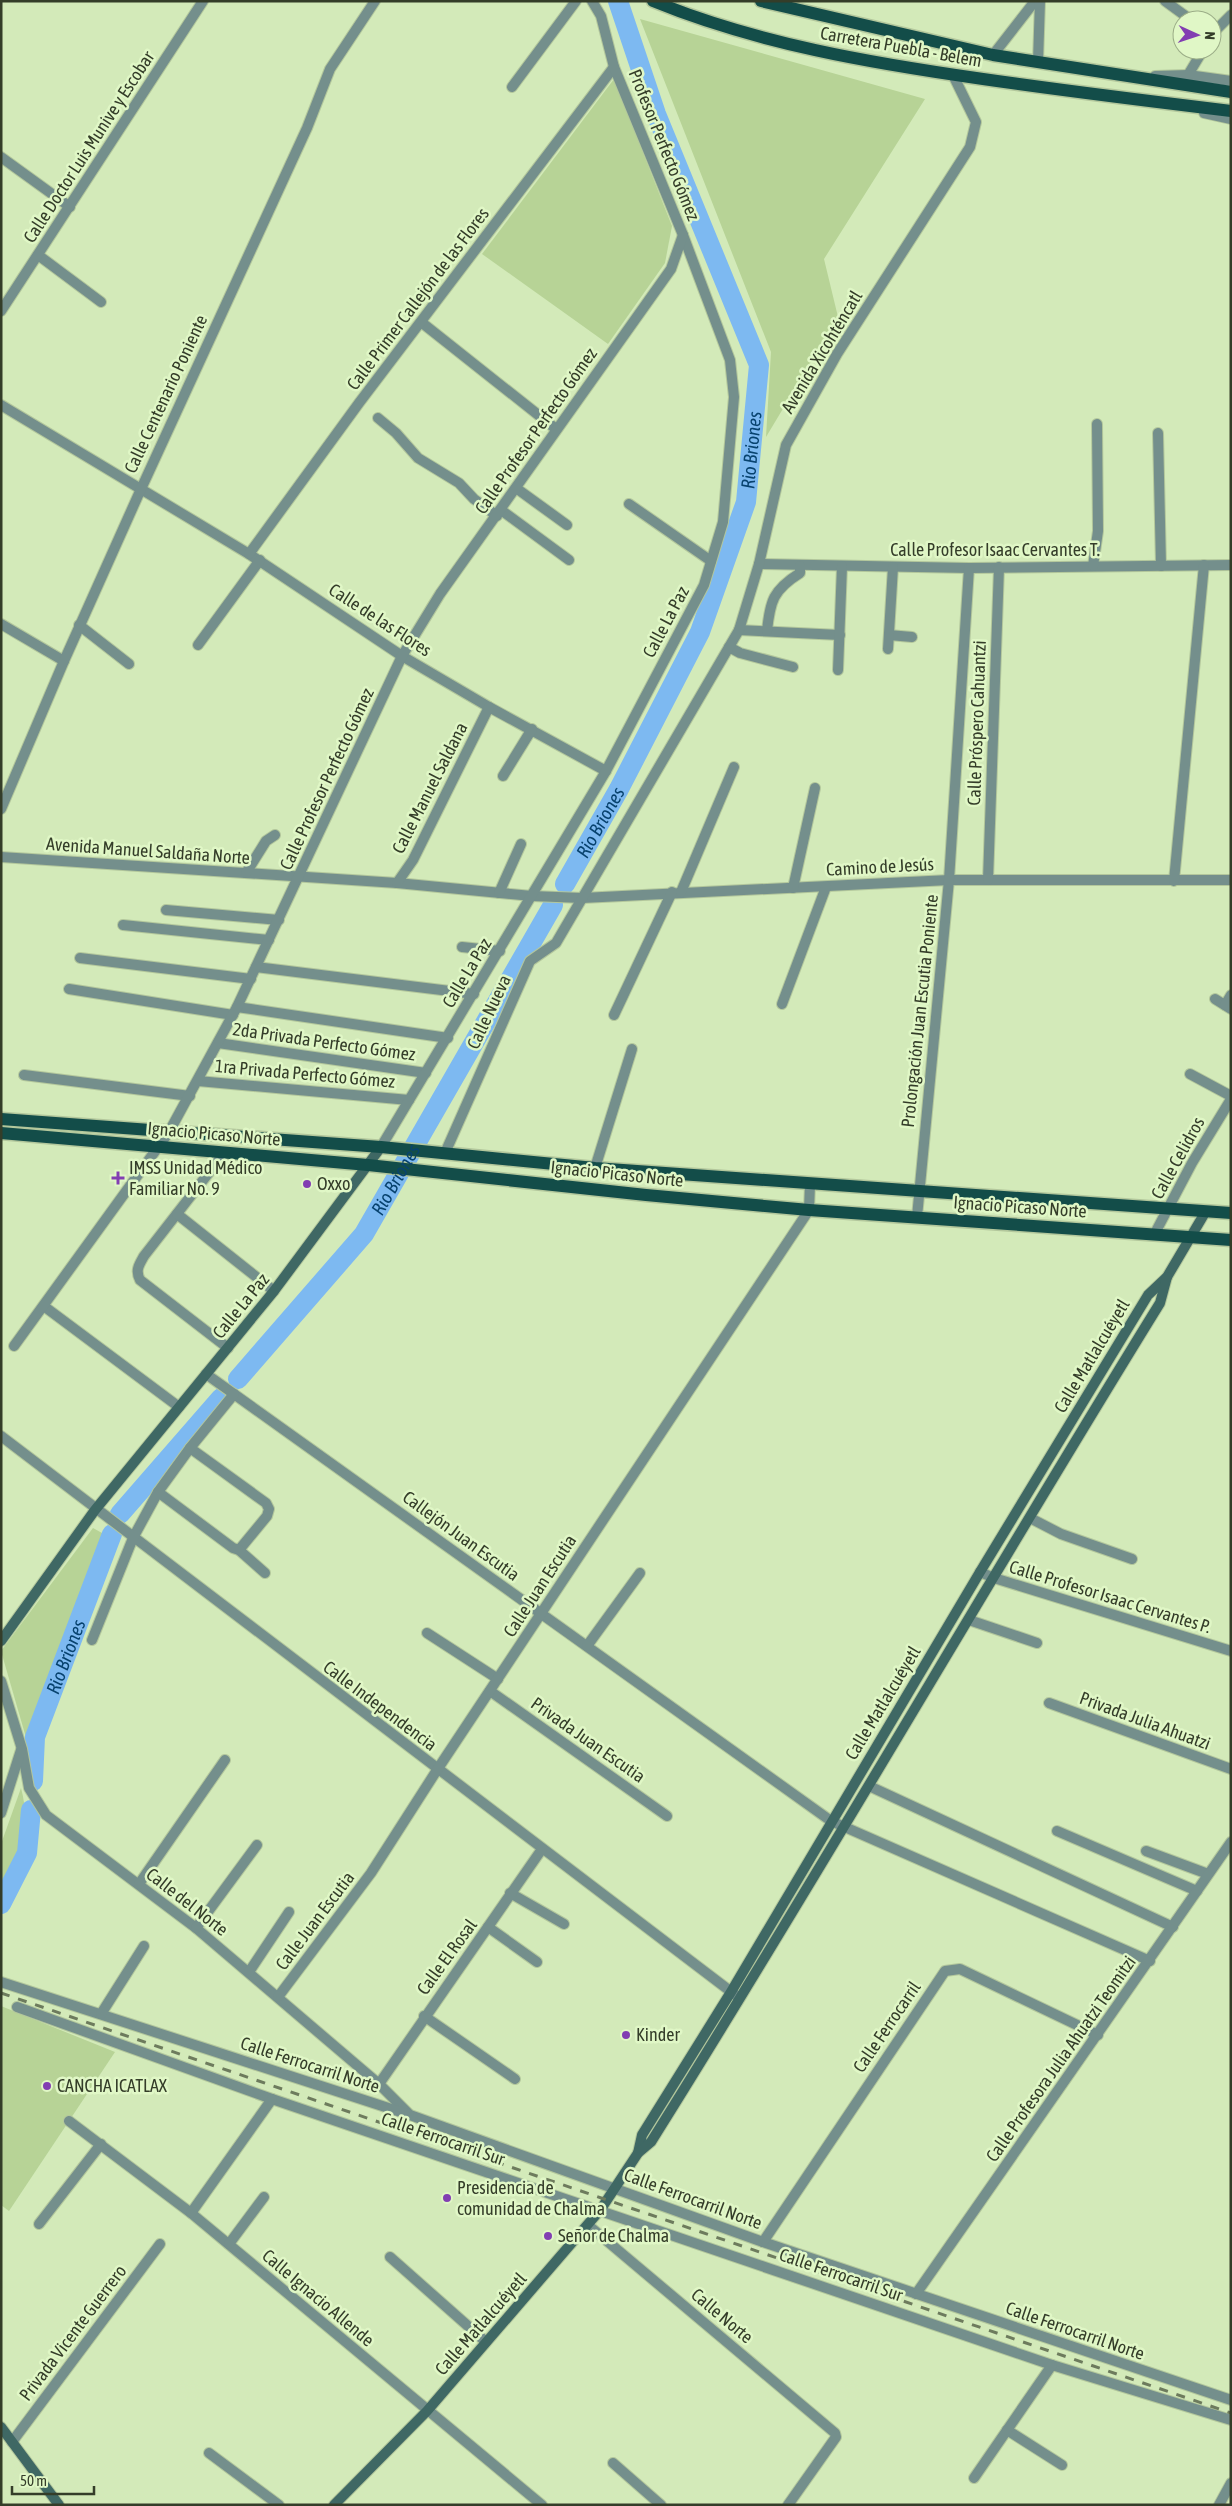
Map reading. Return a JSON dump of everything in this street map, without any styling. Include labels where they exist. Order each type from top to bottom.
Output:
[{"type":"main road","name":"Carretera Puebla - Belem","points":[[653,1],[764,37],[844,57],[1057,91],[1231,111]]},
{"type":"main road","name":"Carretera Puebla - Belem","points":[[761,1],[993,55],[1231,92]]},
{"type":"main road","name":"Ignacio Picaso Norte","points":[[1,1119],[381,1147],[595,1168],[1231,1213]]},
{"type":"main road","name":"Ignacio Picaso Norte","points":[[1,1133],[368,1165],[646,1196],[809,1210],[1231,1240]]},
{"type":"main road","name":"Calle La Paz","points":[[1,1641],[94,1510],[274,1290],[381,1147]]},
{"type":"main road","name":"Calle Matlalcuéyetl","points":[[638,2153],[642,2135],[731,1992],[980,1572],[1148,1295],[1167,1277],[1206,1211]]},
{"type":"main road","name":"Calle Matlalcuéyetl","points":[[334,2505],[427,2411],[601,2209],[638,2153],[651,2142],[741,2000],[1030,1518],[1068,1451],[1160,1303],[1167,1277]]},
{"type":"main road","points":[[1,2428],[59,2505]]},
{"type":"street","name":"Calle Doctor Luis Munive y Escobar","points":[[1,311],[70,208],[203,1]]},
{"type":"street","name":"Calle Centenario Poniente","points":[[1,809],[141,488],[307,128],[330,69],[375,1]]},
{"type":"street","points":[[512,87],[576,1]]},
{"type":"street","name":"Profesor Perfecto Gómez","points":[[592,1],[601,16],[614,67],[683,235]]},
{"type":"street","points":[[993,55],[1035,1]]},
{"type":"street","points":[[1038,62],[1040,1]]},
{"type":"street","points":[[1165,1],[1177,10]]},
{"type":"street","points":[[1222,24],[1231,15]]},
{"type":"street","points":[[1188,75],[1196,60]]},
{"type":"street","name":"Calle Primer Callejón de las Flores","points":[[250,554],[359,403],[614,67]]},
{"type":"street","name":"Avenida Xicohténcatl","points":[[582,898],[739,630],[759,564],[786,445],[837,354],[970,147],[976,122],[952,75]]},
{"type":"street","name":"Carretera Puebla - Belem","points":[[1144,77],[1188,75],[1231,81]]},
{"type":"street","name":"Carretera Puebla - Belem","points":[[1149,101],[1231,119]]},
{"type":"street","points":[[1,157],[70,208]]},
{"type":"street","name":"Calle Profesor Perfecto Gómez","points":[[14,1346],[45,1307],[169,1132],[190,1096],[235,1011],[279,920],[402,656],[440,594],[671,269],[683,235]]},
{"type":"street","name":"Calle La Paz","points":[[381,1147],[448,1038],[606,771],[704,585],[723,522],[734,396],[730,360],[683,235]]},
{"type":"street","points":[[38,255],[101,302]]},
{"type":"street","points":[[421,322],[556,429]]},
{"type":"street","name":"Calle de las Flores","points":[[1,405],[260,560],[402,656],[489,708],[532,729],[606,771]]},
{"type":"street","points":[[378,418],[396,433],[418,458],[459,483],[474,499],[499,513],[570,560]]},
{"type":"street","points":[[1093,566],[1098,531],[1097,424]]},
{"type":"street","points":[[1158,433],[1161,566]]},
{"type":"street","points":[[516,488],[567,525]]},
{"type":"street","points":[[629,504],[711,561]]},
{"type":"street","points":[[198,645],[260,560]]},
{"type":"street","name":"Calle Profesor Isaac Cervantes T.","points":[[759,564],[969,568],[1231,565]]},
{"type":"street","points":[[1174,881],[1204,565]]},
{"type":"street","points":[[767,631],[769,610],[774,596],[782,585],[800,572],[800,566]]},
{"type":"street","points":[[838,670],[842,566]]},
{"type":"street","points":[[888,649],[893,567]]},
{"type":"street","name":"Calle Próspero Cahuantzi","points":[[988,880],[999,567]]},
{"type":"street","name":"Prolongación Juan Escutia Poniente","points":[[917,1217],[949,880],[969,568]]},
{"type":"street","points":[[1,624],[64,661]]},
{"type":"street","points":[[80,625],[129,664]]},
{"type":"street","points":[[739,630],[840,635]]},
{"type":"street","points":[[889,635],[912,637]]},
{"type":"street","points":[[729,647],[740,653],[793,667]]},
{"type":"street","name":"Calle Manuel Saldana","points":[[397,883],[413,860],[489,708]]},
{"type":"street","points":[[503,776],[532,729]]},
{"type":"street","points":[[614,1015],[677,892],[734,767]]},
{"type":"street","points":[[792,888],[816,788]]},
{"type":"street","points":[[246,874],[266,840],[275,835]]},
{"type":"street","points":[[499,893],[521,844]]},
{"type":"street","name":"Avenida Manuel Saldaña Norte","points":[[1,858],[397,883],[532,896]]},
{"type":"street","name":"Camino de Jesús","points":[[532,896],[582,898],[949,880],[1231,880]]},
{"type":"street","points":[[782,1004],[826,887]]},
{"type":"street","name":"Calle Nueva","points":[[445,1153],[530,961],[556,943],[582,898]]},
{"type":"street","points":[[166,910],[279,920]]},
{"type":"street","points":[[123,925],[269,940]]},
{"type":"street","points":[[462,947],[500,951]]},
{"type":"street","points":[[80,958],[250,979]]},
{"type":"street","points":[[256,967],[474,994]]},
{"type":"street","points":[[69,989],[448,1038]]},
{"type":"street","points":[[1215,999],[1228,1007],[1231,995]]},
{"type":"street","name":"2da Privada Perfecto Gómez","points":[[218,1043],[426,1073]]},
{"type":"street","points":[[595,1168],[632,1049]]},
{"type":"street","points":[[1190,1074],[1231,1098]]},
{"type":"street","points":[[24,1075],[190,1096]]},
{"type":"street","name":"1ra Privada Perfecto Gómez","points":[[198,1081],[409,1100]]},
{"type":"street","name":"Calle Celidros","points":[[1154,1235],[1231,1098]]},
{"type":"street","points":[[225,1152],[144,1256],[138,1266],[137,1274],[140,1280],[228,1348]]},
{"type":"street","points":[[809,1210],[810,1184]]},
{"type":"street","name":"Calle Juan Escutia","points":[[278,1997],[371,1873],[437,1770],[809,1210]]},
{"type":"street","points":[[177,1214],[274,1290]]},
{"type":"street","points":[[45,1307],[179,1406]]},
{"type":"street","name":"Callejón Juan Escutia","points":[[206,1374],[831,1821],[1150,1961]]},
{"type":"street","points":[[92,1640],[133,1538],[158,1492],[190,1448],[234,1394]]},
{"type":"street","name":"Calle Independencia","points":[[1,1436],[94,1510],[741,2000]]},
{"type":"street","points":[[190,1448],[266,1503],[269,1509],[267,1516],[239,1550]]},
{"type":"street","points":[[158,1492],[233,1548],[239,1550],[265,1573]]},
{"type":"street","points":[[1030,1518],[1061,1534],[1132,1559]]},
{"type":"street","name":"Calle Profesor Isaac Cervantes P.","points":[[980,1572],[994,1578],[1231,1651]]},
{"type":"street","points":[[587,1646],[640,1573]]},
{"type":"street","points":[[969,1620],[1037,1643]]},
{"type":"street","points":[[427,1633],[498,1679]]},
{"type":"street","name":"Calle del Norte","points":[[1,1681],[22,1749],[29,1788],[46,1815],[196,1928],[379,2084],[410,2115]]},
{"type":"street","name":"Privada Juan Escutia","points":[[490,1691],[668,1816]]},
{"type":"street","name":"Privada Julia Ahuatzi","points":[[1048,1704],[1231,1769]]},
{"type":"street","points":[[1,1813],[22,1749]]},
{"type":"street","points":[[139,1884],[225,1760]]},
{"type":"street","points":[[869,1786],[1173,1927]]},
{"type":"street","points":[[1057,1831],[1197,1891]]},
{"type":"street","name":"Calle Profesora Julia Ahuatzi Teomitzi","points":[[916,2294],[1150,1961],[1231,1842]]},
{"type":"street","points":[[196,1928],[257,1845]]},
{"type":"street","name":"Calle El Rosal","points":[[379,2084],[424,2016],[542,1849]]},
{"type":"street","points":[[1146,1851],[1208,1874]]},
{"type":"street","points":[[510,1893],[564,1924]]},
{"type":"street","points":[[249,1972],[289,1912]]},
{"type":"street","points":[[488,1927],[537,1962]]},
{"type":"street","points":[[101,2014],[144,1946]]},
{"type":"street","name":"Calle Ferrocarril","points":[[763,2242],[944,1971],[960,1969],[1098,2035]]},
{"type":"street","name":"Calle Ferrocarril Norte","points":[[1,1982],[410,2115],[763,2242],[1231,2400]]},
{"type":"street","name":"Calle Ferrocarril Sur","points":[[18,2007],[272,2099],[601,2209],[1052,2365],[1231,2420]]},
{"type":"street","points":[[424,2016],[516,2079]]},
{"type":"street","points":[[191,2213],[272,2099]]},
{"type":"street","name":"Calle Ignacio Allende","points":[[69,2121],[191,2213],[542,2505]]},
{"type":"street","points":[[39,2224],[101,2144]]},
{"type":"street","points":[[229,2244],[264,2197]]},
{"type":"street","name":"Calle Norte","points":[[588,2224],[835,2433],[836,2437],[788,2505]]},
{"type":"street","name":"Privada Vicente Guerrero","points":[[12,2442],[160,2244]]},
{"type":"street","points":[[390,2257],[486,2342]]},
{"type":"street","points":[[974,2478],[1052,2365]]},
{"type":"street","points":[[1007,2430],[1062,2466]]},
{"type":"street","points":[[210,2453],[278,2505]]},
{"type":"street","points":[[613,2463],[661,2505]]},
{"type":"street","points":[[1219,2505],[1231,2483]]},
{"type":"green space","points":[[640,19],[925,99],[824,259],[838,317],[766,437],[771,352]]},
{"type":"green space","points":[[614,79],[672,226],[665,263],[608,344],[482,254]]},
{"type":"green space","points":[[93,1528],[111,1538],[29,1748],[1,1651]]},
{"type":"green space","points":[[21,1788],[24,1802],[24,1828],[17,1853],[1,1890],[1,1844]]},
{"type":"green space","name":"CANCHA ICATLAX","points":[[1,2006],[115,2052],[9,2211],[1,2205]]},
{"type":"waterway","name":"Rio Briones","points":[[565,884],[619,789],[700,632],[746,502],[759,365],[656,114],[618,1]]},
{"type":"waterway","name":"Rio Briones","points":[[238,1379],[364,1234],[553,905]]},
{"type":"waterway","name":"Rio Briones","points":[[120,1514],[221,1398]]},
{"type":"waterway","name":"Rio Briones","points":[[33,1781],[35,1737],[112,1534]]},
{"type":"waterway","name":"Rio Briones","points":[[1,1904],[27,1853],[31,1810]]},
{"type":"railway","points":[[1,1993],[1231,2413]]},
{"type":"place","name":"IMSS Unidad Médico Familiar No. 9","points":[[118,1178]]},
{"type":"place","name":"Oxxo","points":[[307,1184]]},
{"type":"place","name":"Kinder","points":[[626,2035]]},
{"type":"place","name":"CANCHA ICATLAX","points":[[47,2086]]},
{"type":"place","name":"Presidencia de comunidad de Chalma","points":[[447,2198]]},
{"type":"place","name":"Señor de Chalma","points":[[548,2236]]}]
